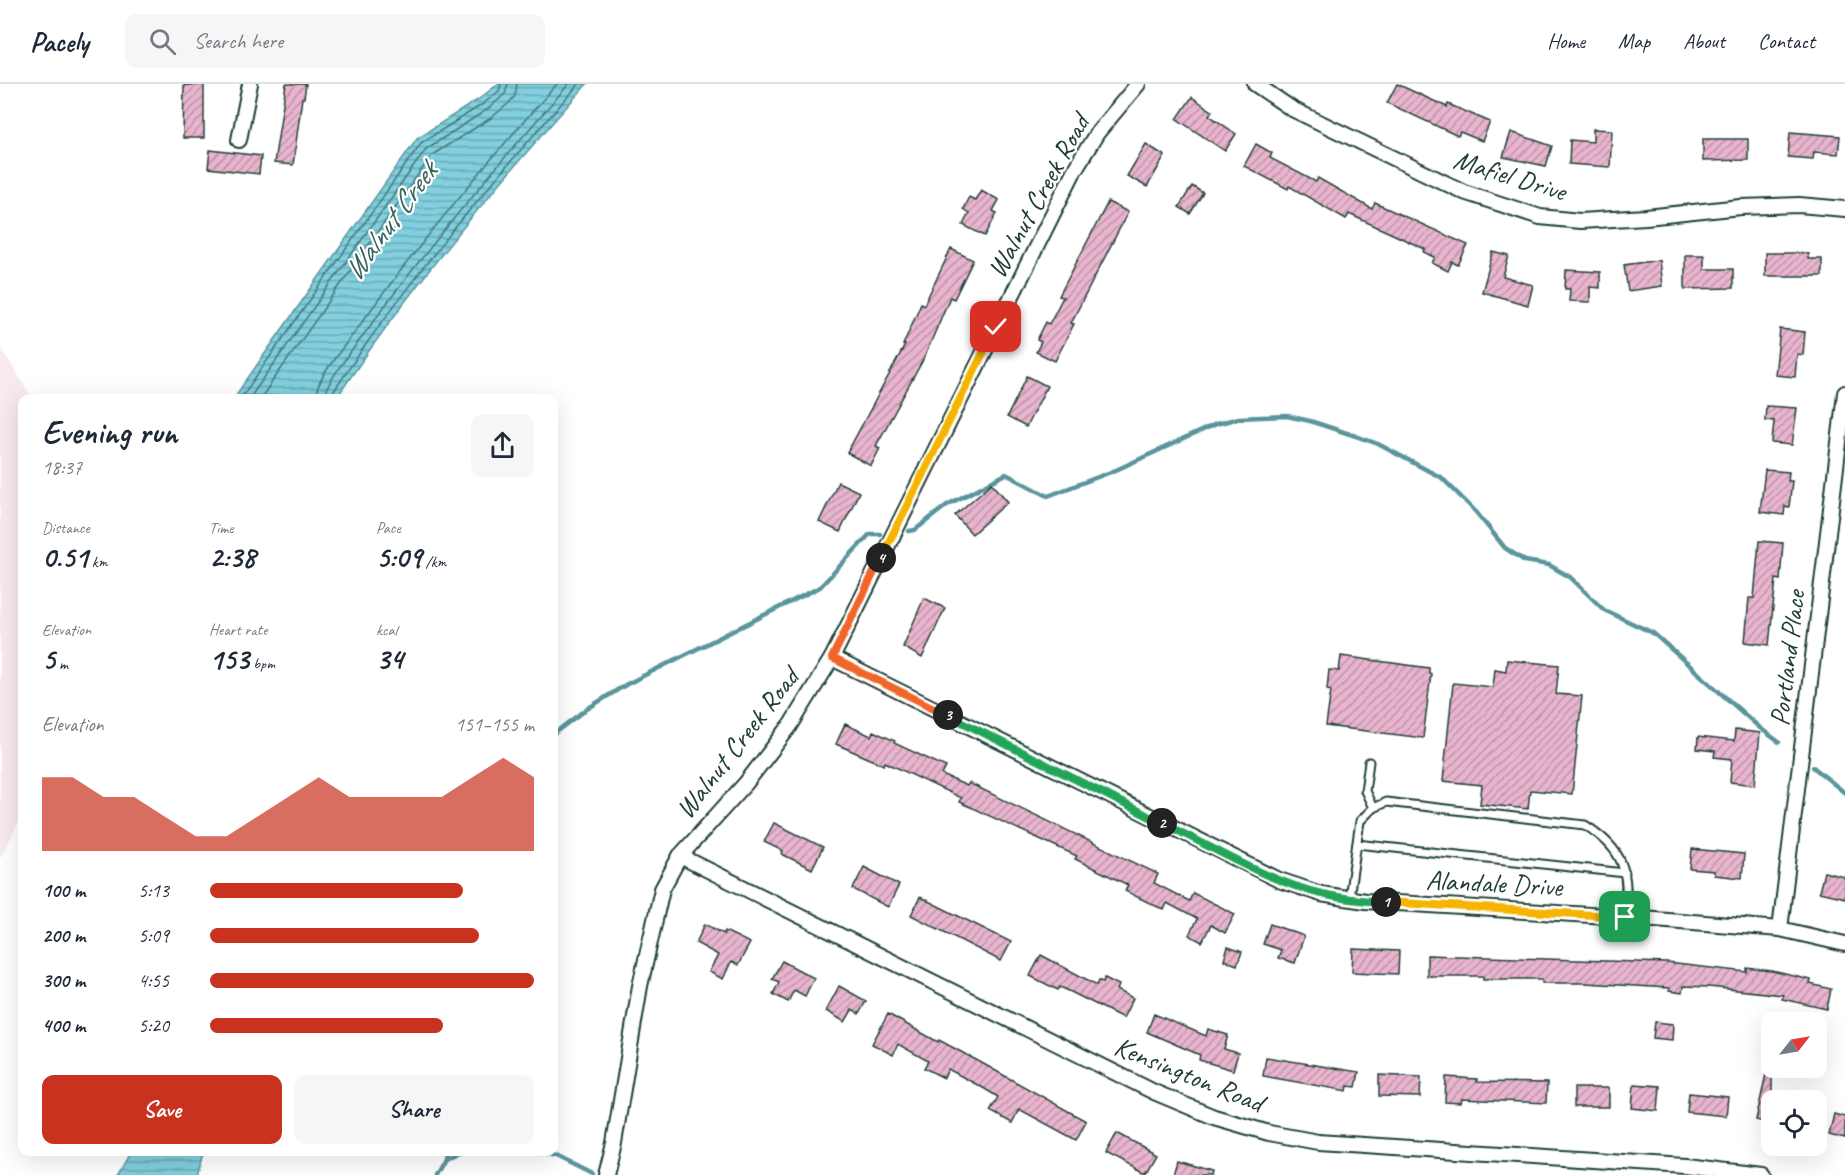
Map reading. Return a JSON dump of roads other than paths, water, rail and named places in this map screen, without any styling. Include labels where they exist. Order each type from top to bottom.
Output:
[{"type":"street","points":[[239,140],[250,84]]},
{"type":"street","name":"Walnut Creek Road","points":[[606,1175],[614,1143],[640,986],[662,889],[681,856],[759,767],[790,726],[832,658],[1075,169],[1098,133],[1138,84]]},
{"type":"street","name":"Mafiel Drive","points":[[1255,84],[1292,109],[1454,187],[1540,217],[1580,221],[1741,207],[1799,205],[1845,209]]},
{"type":"street","name":"Portland Place","points":[[1780,929],[1842,447],[1845,393]]},
{"type":"street","name":"Alandale Drive","points":[[832,658],[1279,880],[1321,894],[1365,901],[1780,929],[1845,944]]},
{"type":"street","name":"Kensington Road","points":[[681,856],[1154,1092],[1214,1117],[1269,1134],[1318,1142],[1685,1166],[1761,1175]]},
{"type":"lane","points":[[1369,762],[1365,791],[1373,808]]},
{"type":"lane","points":[[1349,898],[1360,821],[1373,808],[1386,802],[1585,825],[1601,835],[1615,849],[1625,873],[1625,917]]},
{"type":"lane","points":[[1357,844],[1625,873]]},
{"type":"water","name":"Walnut Creek","points":[[498,84],[587,84],[456,237],[394,316],[339,394],[237,394],[417,138],[479,99]]},
{"type":"water","points":[[129,1156],[202,1156],[197,1175],[118,1175]]},
{"type":"waterway","points":[[909,531],[915,530],[947,505],[1006,474],[1048,496],[1116,470],[1216,424],[1239,418],[1287,416],[1310,421],[1378,444],[1442,478],[1476,512],[1505,548],[1525,561],[1549,565],[1570,577],[1604,610],[1653,633],[1760,728],[1779,742]]},
{"type":"waterway","points":[[558,731],[587,709],[627,684],[820,587],[870,534],[880,534]]},
{"type":"waterway","points":[[1813,767],[1845,793]]},
{"type":"waterway","points":[[435,1175],[444,1156]]},
{"type":"waterway","points":[[444,1159],[450,1156]]},
{"type":"waterway","points":[[556,1156],[592,1174]]}]
